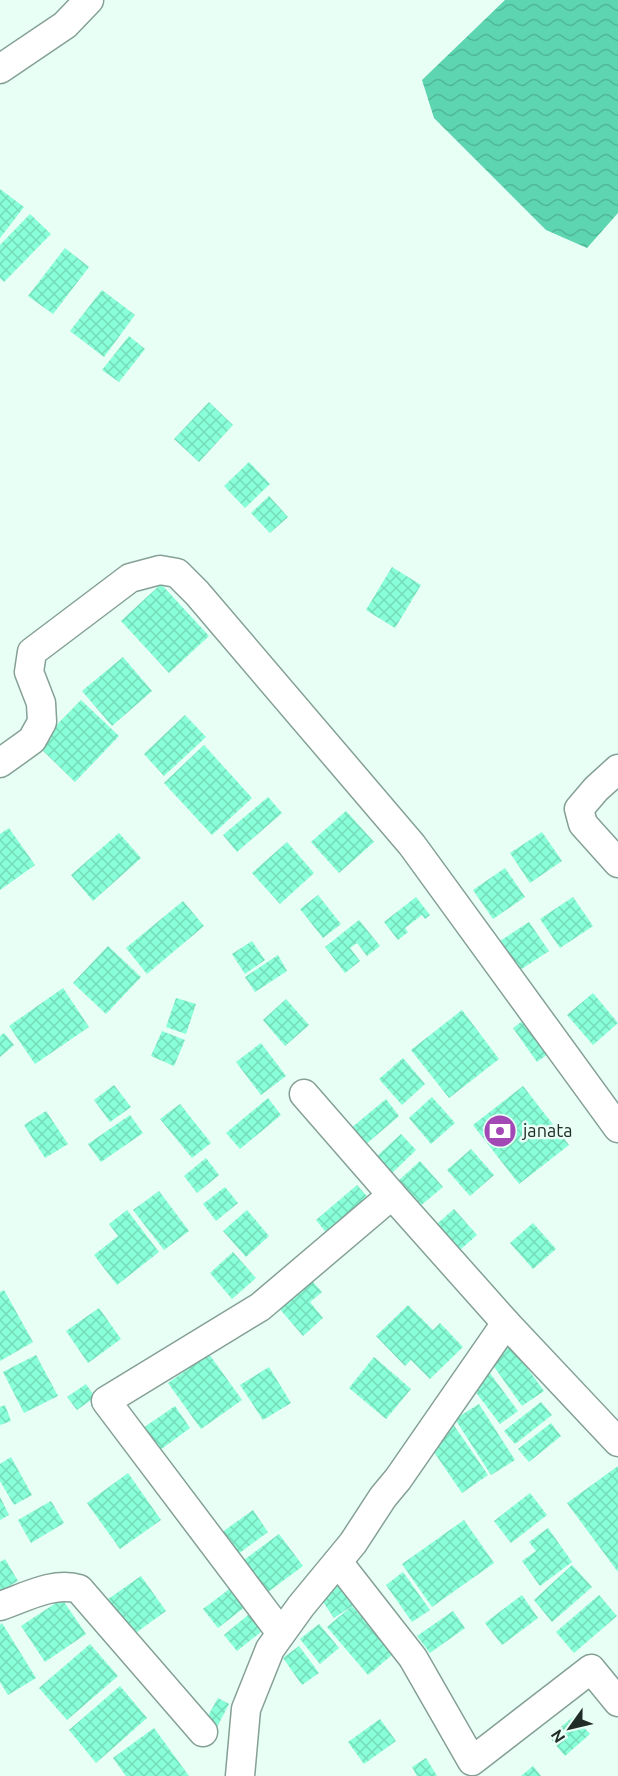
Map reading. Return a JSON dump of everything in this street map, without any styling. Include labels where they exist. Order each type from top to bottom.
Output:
[{"type":"street","points":[[0,69],[65,25],[89,0]]},
{"type":"street","points":[[0,763],[32,740],[42,722],[41,703],[29,672],[32,652],[130,578],[160,570],[177,573],[197,593],[412,845],[618,1128]]},
{"type":"street","points":[[618,769],[579,808],[583,824],[618,863]]},
{"type":"street","points":[[304,1094],[506,1323],[618,1442]]},
{"type":"street","points":[[281,1633],[106,1401],[260,1307],[392,1195]]},
{"type":"street","points":[[240,1776],[246,1709],[270,1649],[301,1606],[353,1544],[383,1497],[398,1479],[506,1323]]},
{"type":"street","points":[[338,1562],[413,1658],[472,1761],[591,1669],[618,1702]]},
{"type":"street","points":[[0,1606],[56,1587],[67,1586],[79,1590],[202,1732]]},
{"type":"water","points":[[505,0],[618,0],[618,213],[587,248],[546,230],[434,118],[422,80]]},
{"type":"building","points":[[0,189],[24,207],[0,238]]},
{"type":"building","points":[[30,214],[51,234],[4,282],[0,278],[0,245]]},
{"type":"building","points":[[65,248],[89,267],[53,314],[28,296]]},
{"type":"building","points":[[102,290],[135,315],[104,357],[70,331]]},
{"type":"building","points":[[129,336],[145,349],[119,382],[102,370]]},
{"type":"building","points":[[209,402],[233,425],[199,462],[174,439]]},
{"type":"building","points":[[249,462],[270,484],[245,508],[224,486]]},
{"type":"building","points":[[269,496],[288,517],[270,533],[251,513]]},
{"type":"building","points":[[392,567],[421,585],[395,628],[366,610]]},
{"type":"building","points":[[161,584],[209,636],[169,673],[121,621]]},
{"type":"building","points":[[123,657],[152,691],[112,726],[82,691]]},
{"type":"building","points":[[81,700],[119,736],[75,782],[37,745]]},
{"type":"building","points":[[185,715],[206,737],[164,776],[144,754]]},
{"type":"building","points":[[204,745],[252,798],[212,835],[164,783]]},
{"type":"building","points":[[268,797],[282,813],[237,852],[223,835]]},
{"type":"building","points":[[346,811],[374,842],[339,873],[311,842]]},
{"type":"building","points":[[9,828],[35,865],[0,890],[0,834]]},
{"type":"building","points":[[542,832],[562,861],[530,883],[510,853]]},
{"type":"building","points":[[119,833],[141,858],[93,901],[71,875]]},
{"type":"building","points":[[287,842],[314,873],[280,904],[252,873]]},
{"type":"building","points":[[505,868],[525,897],[493,919],[473,890]]},
{"type":"building","points":[[318,895],[341,924],[323,938],[300,909]]},
{"type":"building","points":[[416,897],[430,915],[425,919],[422,915],[405,928],[408,932],[398,940],[384,922]]},
{"type":"building","points":[[573,897],[593,926],[560,948],[540,919]]},
{"type":"building","points":[[183,901],[204,926],[147,974],[126,948]]},
{"type":"building","points":[[359,920],[380,946],[367,956],[357,943],[350,948],[360,961],[345,973],[325,947]]},
{"type":"building","points":[[529,922],[549,951],[517,972],[497,943]]},
{"type":"building","points":[[252,941],[265,960],[245,974],[232,954]]},
{"type":"building","points":[[108,946],[141,977],[106,1014],[73,983]]},
{"type":"building","points":[[278,955],[287,971],[255,992],[245,977]]},
{"type":"building","points":[[63,988],[89,1027],[35,1064],[9,1026]]},
{"type":"building","points":[[593,993],[618,1023],[593,1045],[567,1015]]},
{"type":"building","points":[[176,998],[196,1004],[186,1034],[166,1027]]},
{"type":"building","points":[[286,999],[309,1025],[285,1046],[263,1020]]},
{"type":"building","points":[[462,1010],[499,1059],[449,1098],[411,1050]]},
{"type":"building","points":[[532,1014],[556,1048],[537,1062],[513,1028]]},
{"type":"building","points":[[162,1031],[185,1040],[174,1066],[151,1056]]},
{"type":"building","points":[[4,1033],[14,1045],[0,1057],[0,1036]]},
{"type":"building","points":[[261,1043],[286,1076],[261,1095],[236,1062]]},
{"type":"building","points":[[403,1058],[425,1084],[402,1105],[379,1079]]},
{"type":"building","points":[[114,1085],[131,1107],[110,1122],[94,1100]]},
{"type":"building","points":[[523,1086],[569,1145],[519,1184],[473,1125]]},
{"type":"building","points":[[432,1097],[455,1123],[431,1144],[409,1118]]},
{"type":"building","points":[[268,1098],[281,1115],[240,1149],[226,1133]]},
{"type":"building","points":[[386,1099],[399,1116],[358,1151],[344,1134]]},
{"type":"building","points":[[180,1104],[211,1143],[192,1158],[160,1119]]},
{"type":"building","points":[[46,1111],[68,1144],[45,1158],[24,1125]]},
{"type":"building","points":[[130,1115],[143,1133],[101,1162],[88,1144]]},
{"type":"building","points":[[401,1134],[416,1150],[389,1176],[374,1159]]},
{"type":"building","points":[[471,1149],[494,1175],[470,1196],[447,1170]]},
{"type":"building","points":[[206,1158],[219,1175],[197,1193],[184,1176]]},
{"type":"building","points":[[420,1161],[443,1187],[419,1207],[397,1182]]},
{"type":"building","points":[[357,1185],[371,1201],[329,1236],[316,1220]]},
{"type":"building","points":[[225,1187],[238,1203],[216,1221],[203,1204]]},
{"type":"building","points":[[159,1191],[189,1231],[164,1250],[133,1210]]},
{"type":"building","points":[[454,1209],[477,1235],[453,1256],[430,1230]]},
{"type":"building","points":[[127,1210],[159,1252],[117,1285],[94,1255],[118,1236],[109,1224]]},
{"type":"building","points":[[247,1210],[269,1236],[246,1257],[223,1231]]},
{"type":"building","points":[[533,1223],[556,1249],[533,1269],[510,1243]]},
{"type":"building","points":[[233,1252],[256,1278],[232,1299],[210,1273]]},
{"type":"building","points":[[304,1272],[322,1292],[310,1302],[323,1318],[303,1336],[272,1300]]},
{"type":"building","points":[[4,1290],[33,1342],[0,1361],[0,1292]]},
{"type":"building","points":[[408,1305],[433,1330],[440,1323],[463,1347],[430,1379],[411,1360],[405,1366],[376,1336]]},
{"type":"building","points":[[99,1308],[121,1339],[88,1363],[66,1331]]},
{"type":"building","points":[[511,1346],[544,1391],[522,1406],[490,1361]]},
{"type":"building","points":[[209,1354],[242,1400],[201,1429],[168,1383]]},
{"type":"building","points":[[36,1355],[58,1396],[24,1413],[3,1372]]},
{"type":"building","points":[[374,1357],[411,1389],[386,1419],[349,1388]]},
{"type":"building","points":[[269,1367],[291,1403],[263,1420],[240,1385]]},
{"type":"building","points":[[489,1372],[518,1411],[500,1424],[471,1386]]},
{"type":"building","points":[[86,1384],[95,1397],[77,1410],[67,1397]]},
{"type":"building","points":[[541,1402],[552,1415],[515,1444],[504,1431]]},
{"type":"building","points":[[479,1404],[515,1460],[491,1475],[455,1419]]},
{"type":"building","points":[[5,1405],[11,1421],[0,1425],[0,1407]]},
{"type":"building","points":[[175,1406],[190,1428],[152,1456],[136,1433]]},
{"type":"building","points":[[551,1423],[561,1436],[529,1462],[518,1449]]},
{"type":"building","points":[[453,1424],[488,1475],[462,1493],[427,1442]]},
{"type":"building","points":[[11,1457],[32,1495],[14,1505],[0,1481],[0,1464]]},
{"type":"building","points":[[618,1466],[618,1572],[567,1503]]},
{"type":"building","points":[[128,1473],[161,1520],[120,1549],[87,1503]]},
{"type":"building","points":[[530,1493],[547,1515],[511,1543],[494,1521]]},
{"type":"building","points":[[0,1497],[9,1515],[0,1520]]},
{"type":"building","points":[[51,1501],[64,1523],[31,1543],[18,1520]]},
{"type":"building","points":[[253,1510],[268,1532],[230,1560],[214,1538]]},
{"type":"building","points":[[464,1520],[494,1563],[432,1607],[402,1564]]},
{"type":"building","points":[[548,1528],[572,1562],[540,1586],[522,1561],[536,1551],[529,1542]]},
{"type":"building","points":[[279,1534],[303,1566],[260,1598],[236,1566]]},
{"type":"building","points":[[5,1559],[18,1581],[0,1591],[0,1562]]},
{"type":"building","points":[[572,1565],[592,1587],[552,1622],[534,1600]]},
{"type":"building","points":[[403,1572],[430,1610],[412,1622],[386,1585]]},
{"type":"building","points":[[141,1576],[166,1611],[126,1640],[101,1604]]},
{"type":"building","points":[[340,1583],[354,1605],[334,1618],[319,1596]]},
{"type":"building","points":[[236,1584],[250,1603],[218,1628],[203,1609]]},
{"type":"building","points":[[522,1595],[538,1618],[502,1645],[485,1623]]},
{"type":"building","points":[[599,1595],[617,1616],[574,1653],[556,1632]]},
{"type":"building","points":[[62,1599],[86,1634],[45,1662],[21,1626]]},
{"type":"building","points":[[352,1606],[368,1624],[373,1620],[398,1650],[368,1675],[327,1627]]},
{"type":"building","points":[[254,1610],[267,1627],[237,1651],[224,1635]]},
{"type":"building","points":[[453,1611],[465,1628],[430,1653],[417,1636]]},
{"type":"building","points":[[2,1623],[36,1678],[8,1695],[0,1682],[0,1625]]},
{"type":"building","points":[[319,1624],[339,1648],[320,1664],[300,1639]]},
{"type":"building","points":[[90,1644],[118,1676],[67,1720],[39,1688]]},
{"type":"building","points":[[299,1646],[319,1673],[302,1685],[283,1658]]},
{"type":"building","points":[[120,1686],[147,1718],[96,1763],[69,1730]]},
{"type":"building","points":[[218,1698],[229,1704],[215,1731],[203,1725]]},
{"type":"building","points":[[574,1716],[590,1734],[565,1756],[549,1737]]},
{"type":"building","points":[[380,1719],[396,1741],[364,1764],[348,1742]]},
{"type":"building","points":[[154,1728],[189,1776],[126,1776],[113,1758]]},
{"type":"building","points":[[426,1758],[437,1776],[417,1776],[412,1767]]},
{"type":"building","points":[[533,1766],[541,1776],[521,1776]]},
{"type":"place","name":"janata","points":[[500,1131]]}]
